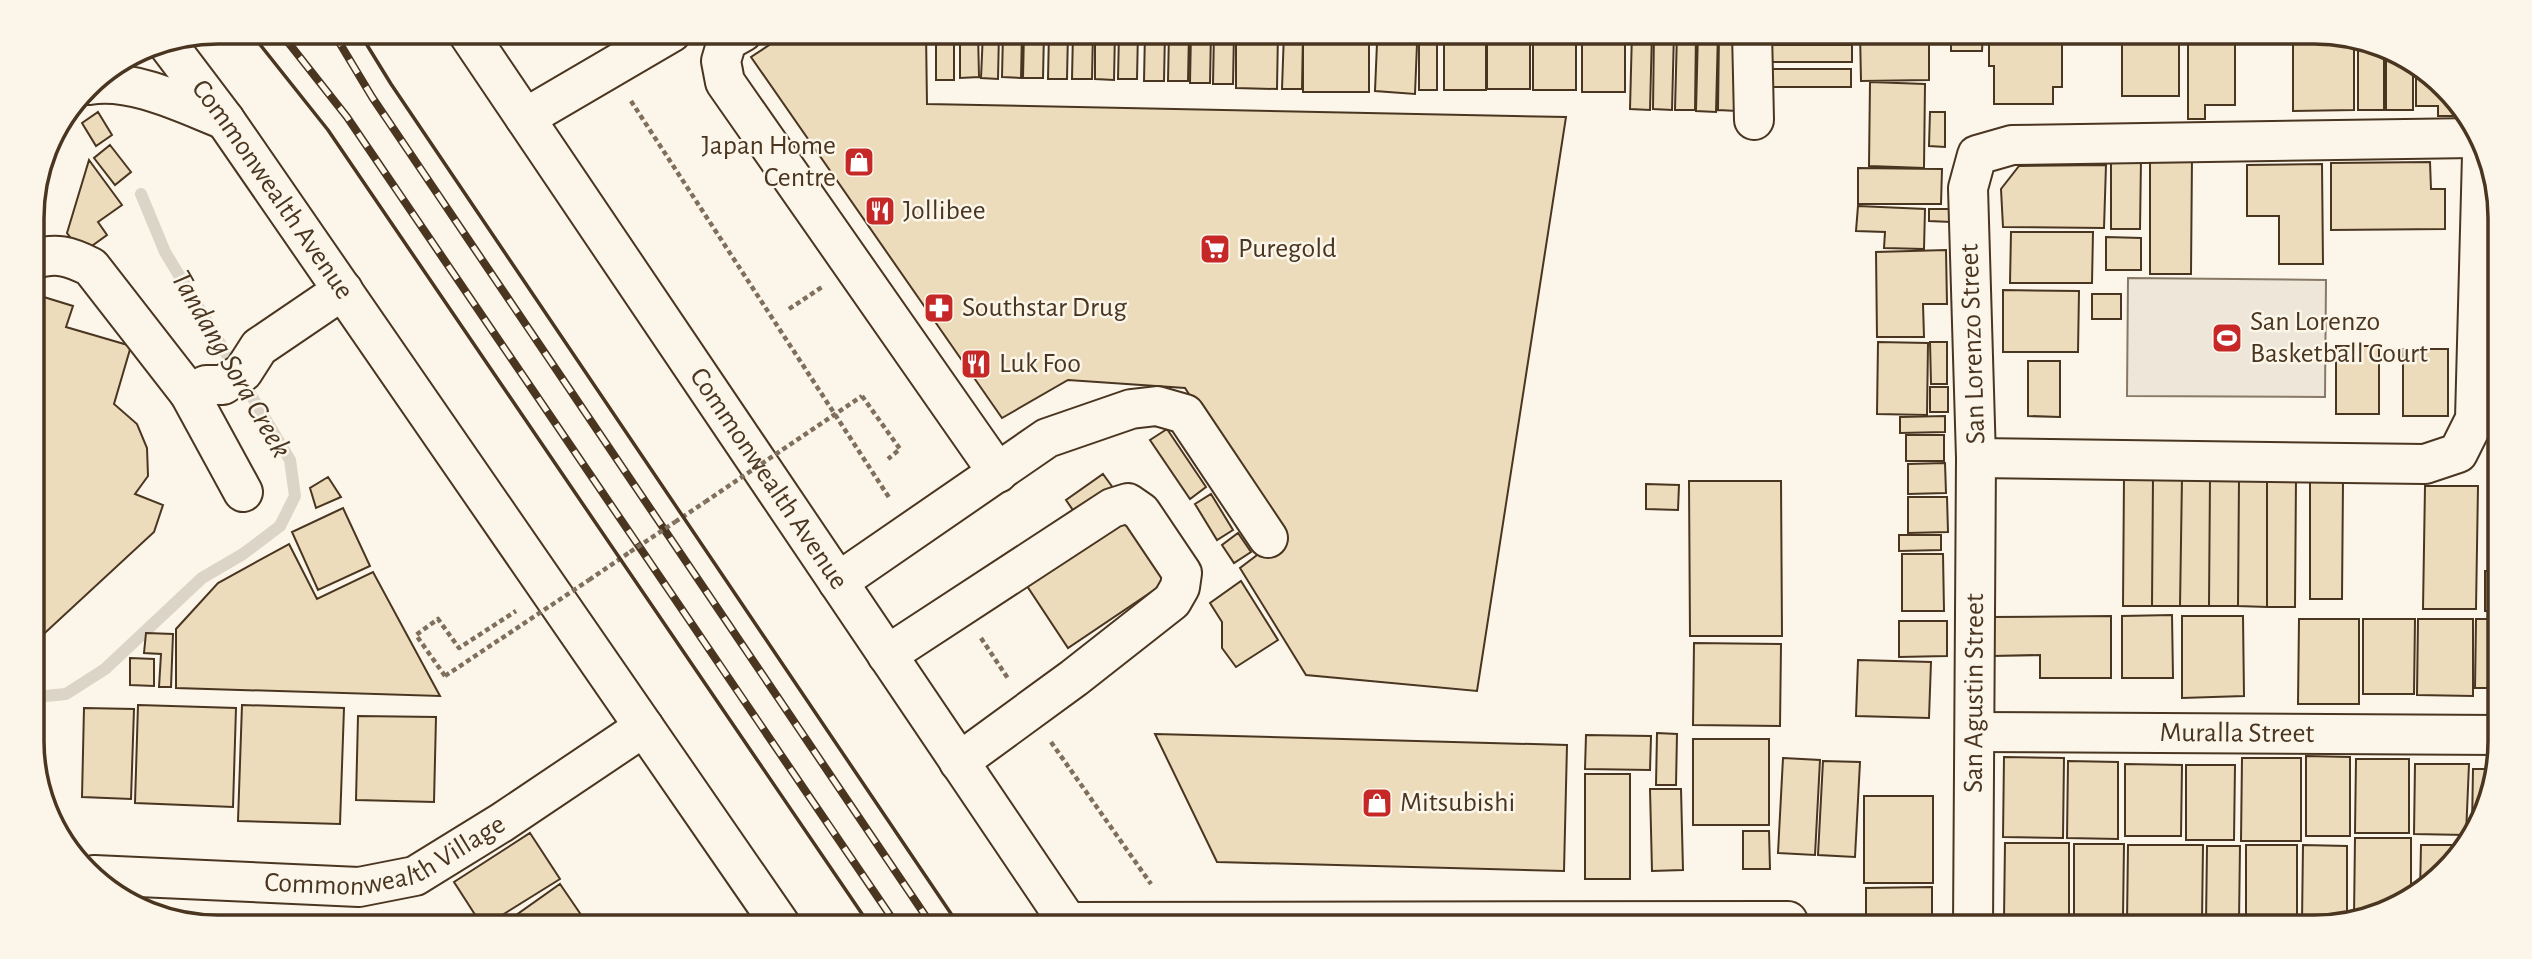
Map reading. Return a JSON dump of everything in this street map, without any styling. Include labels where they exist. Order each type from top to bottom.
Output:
[{"type":"street","name":"Commonwealth Avenue","points":[[475,44],[1062,915]]},
{"type":"street","points":[[525,118],[651,44]]},
{"type":"street","points":[[726,44],[721,61],[725,82],[998,472]]},
{"type":"street","points":[[1752,44],[1754,120]]},
{"type":"street","name":"Commonwealth Avenue","points":[[172,50],[225,120],[774,915]]},
{"type":"street","points":[[108,83],[124,85],[225,120]]},
{"type":"street","name":"San Lorenzo Street","points":[[2469,138],[2012,145],[1977,155],[1968,188],[1976,458],[2425,464],[2458,453],[2475,419],[2482,172]]},
{"type":"street","points":[[44,255],[69,256],[91,267],[222,371],[243,492]]},
{"type":"street","points":[[222,371],[343,290]]},
{"type":"street","points":[[838,582],[1047,438],[1131,409],[1157,406],[1185,414],[1268,538]]},
{"type":"street","name":"San Agustin Street","points":[[1973,915],[1976,458]]},
{"type":"street","points":[[887,655],[1112,508],[1128,503],[1141,512],[1182,573],[1180,587],[1172,601],[959,762]]},
{"type":"street","name":"Commonwealth Village","points":[[108,876],[359,887],[415,876],[501,823],[644,727]]},
{"type":"street","name":"Muralla Street","points":[[1975,732],[2488,735]]},
{"type":"path","points":[[610,67],[911,532]]},
{"type":"path","points":[[550,590],[459,648],[438,619],[416,635],[445,676],[862,396],[900,449],[888,459]]},
{"type":"path","points":[[961,608],[1029,711],[1173,915]]},
{"type":"shaded area","name":"San Lorenzo Basketball Court","points":[[2128,278],[2326,280],[2325,397],[2127,396]]},
{"type":"building","name":"Puregold","points":[[771,44],[926,44],[927,104],[1566,117],[1477,691],[1306,675],[1240,568],[1281,537],[1185,388],[1068,380],[1002,418],[751,57]]},
{"type":"building","points":[[936,44],[954,44],[954,80],[936,80]]},
{"type":"building","points":[[960,44],[978,44],[979,77],[960,78]]},
{"type":"building","points":[[982,44],[999,44],[998,79],[981,78]]},
{"type":"building","points":[[1003,44],[1022,44],[1021,78],[1002,77]]},
{"type":"building","points":[[1024,44],[1044,44],[1043,78],[1023,78]]},
{"type":"building","points":[[1049,44],[1068,44],[1067,79],[1048,79]]},
{"type":"building","points":[[1073,44],[1093,44],[1092,79],[1072,79]]},
{"type":"building","points":[[1095,44],[1115,44],[1114,80],[1095,79]]},
{"type":"building","points":[[1119,44],[1138,44],[1137,79],[1118,79]]},
{"type":"building","points":[[1145,44],[1165,44],[1164,81],[1144,81]]},
{"type":"building","points":[[1169,44],[1189,44],[1188,81],[1168,81]]},
{"type":"building","points":[[1191,44],[1211,44],[1210,83],[1190,83]]},
{"type":"building","points":[[1214,44],[1234,44],[1233,84],[1213,84]]},
{"type":"building","points":[[1236,44],[1278,44],[1277,89],[1236,88]]},
{"type":"building","points":[[1284,44],[1303,44],[1302,89],[1282,89]]},
{"type":"building","points":[[1303,44],[1369,44],[1369,92],[1303,92]]},
{"type":"building","points":[[1377,44],[1417,44],[1415,94],[1375,91]]},
{"type":"building","points":[[1419,44],[1437,44],[1437,90],[1419,90]]},
{"type":"building","points":[[1444,44],[1486,44],[1486,90],[1444,90]]},
{"type":"building","points":[[1487,44],[1530,44],[1530,89],[1487,89]]},
{"type":"building","points":[[1533,44],[1576,44],[1576,90],[1533,90]]},
{"type":"building","points":[[1582,44],[1625,44],[1625,92],[1582,92]]},
{"type":"building","points":[[1632,44],[1652,44],[1650,110],[1630,109]]},
{"type":"building","points":[[1654,44],[1674,44],[1672,110],[1653,109]]},
{"type":"building","points":[[1677,44],[1696,44],[1695,110],[1675,110]]},
{"type":"building","points":[[1698,44],[1718,44],[1716,112],[1696,111]]},
{"type":"building","points":[[1719,44],[1739,44],[1737,111],[1718,110]]},
{"type":"building","points":[[1860,44],[1929,44],[1929,80],[1861,81]]},
{"type":"building","points":[[1951,44],[1982,44],[1982,51],[1951,51]]},
{"type":"building","points":[[1989,44],[2062,44],[2062,87],[2053,87],[2053,104],[1994,104],[1994,66],[1989,66]]},
{"type":"building","points":[[2122,44],[2179,44],[2179,96],[2122,96]]},
{"type":"building","points":[[2188,44],[2235,44],[2235,105],[2205,105],[2205,119],[2188,119]]},
{"type":"building","points":[[2293,44],[2325,44],[2354,49],[2354,110],[2293,111]]},
{"type":"building","points":[[1771,45],[1852,45],[1852,62],[1771,62]]},
{"type":"building","points":[[2358,50],[2384,59],[2384,110],[2358,110]]},
{"type":"building","points":[[2386,60],[2413,75],[2413,110],[2386,110]]},
{"type":"building","points":[[1770,69],[1851,69],[1851,87],[1770,87]]},
{"type":"building","points":[[2416,77],[2437,95],[2455,116],[2438,116],[2438,106],[2416,106]]},
{"type":"building","points":[[1870,82],[1925,84],[1924,168],[1869,166]]},
{"type":"building","points":[[98,112],[112,135],[96,146],[82,123]]},
{"type":"building","points":[[1930,112],[1945,112],[1945,147],[1929,146]]},
{"type":"building","points":[[110,145],[131,172],[115,185],[94,158]]},
{"type":"building","points":[[2150,156],[2192,156],[2191,274],[2150,274]]},
{"type":"building","points":[[2111,159],[2141,159],[2140,229],[2111,229]]},
{"type":"building","points":[[89,160],[122,205],[98,222],[107,235],[82,253],[67,233]]},
{"type":"building","points":[[2430,162],[2431,189],[2445,189],[2445,229],[2331,230],[2331,163]]},
{"type":"building","points":[[2322,164],[2323,264],[2279,264],[2279,216],[2247,216],[2247,165]]},
{"type":"building","points":[[2106,165],[2104,228],[2003,227],[2001,189],[2019,166]]},
{"type":"building","points":[[1858,168],[1942,169],[1941,204],[1858,204]]},
{"type":"building","points":[[1858,206],[1925,209],[1924,249],[1884,248],[1885,232],[1856,231]]},
{"type":"building","points":[[1929,209],[1952,209],[1951,222],[1929,221]]},
{"type":"building","points":[[2011,232],[2093,232],[2092,283],[2010,283]]},
{"type":"building","points":[[2106,237],[2141,238],[2141,270],[2106,270]]},
{"type":"building","points":[[1946,250],[1947,304],[1923,304],[1924,337],[1877,337],[1876,252]]},
{"type":"building","points":[[2003,290],[2079,291],[2078,352],[2003,352]]},
{"type":"building","points":[[2092,294],[2121,294],[2121,319],[2092,319]]},
{"type":"building","points":[[44,297],[73,306],[66,327],[131,346],[114,404],[137,424],[147,448],[148,476],[135,494],[163,505],[154,532],[44,634]]},
{"type":"building","points":[[1878,342],[1928,343],[1927,415],[1877,414]]},
{"type":"building","points":[[1930,342],[1947,342],[1947,384],[1931,384]]},
{"type":"building","points":[[2336,346],[2379,346],[2379,414],[2336,414]]},
{"type":"building","points":[[2403,349],[2448,349],[2448,416],[2403,416]]},
{"type":"building","points":[[2028,361],[2060,361],[2060,417],[2028,416]]},
{"type":"building","points":[[1930,387],[1948,387],[1948,412],[1930,412]]},
{"type":"building","points":[[1945,416],[1945,432],[1900,433],[1900,417]]},
{"type":"building","points":[[1167,429],[1206,487],[1190,499],[1150,440]]},
{"type":"building","points":[[1906,435],[1944,435],[1944,461],[1906,461]]},
{"type":"building","points":[[1945,463],[1946,493],[1908,494],[1908,464]]},
{"type":"building","points":[[1103,474],[1116,492],[1079,519],[1066,500]]},
{"type":"building","points":[[328,477],[341,497],[316,508],[310,488]]},
{"type":"building","points":[[2124,477],[2153,477],[2152,606],[2123,606]]},
{"type":"building","points":[[2153,477],[2182,477],[2180,606],[2152,606]]},
{"type":"building","points":[[2182,477],[2210,477],[2209,606],[2180,606]]},
{"type":"building","points":[[2210,477],[2239,478],[2238,606],[2209,606]]},
{"type":"building","points":[[2239,478],[2267,478],[2267,607],[2238,606]]},
{"type":"building","points":[[2267,478],[2296,478],[2295,607],[2267,607]]},
{"type":"building","points":[[1689,481],[1781,481],[1782,636],[1690,636]]},
{"type":"building","points":[[2310,481],[2343,481],[2342,599],[2310,599]]},
{"type":"building","points":[[1646,484],[1679,485],[1678,510],[1646,509]]},
{"type":"building","points":[[2425,486],[2478,486],[2476,609],[2423,609]]},
{"type":"building","points":[[1211,494],[1233,530],[1217,540],[1195,504]]},
{"type":"building","points":[[1908,497],[1947,497],[1948,532],[1908,533]]},
{"type":"building","points":[[343,508],[370,566],[318,590],[292,532]]},
{"type":"building","points":[[1124,520],[1166,582],[1068,648],[1027,586]]},
{"type":"building","points":[[1238,533],[1251,552],[1234,563],[1222,545]]},
{"type":"building","points":[[1899,535],[1941,535],[1941,550],[1899,551]]},
{"type":"building","points":[[289,544],[317,599],[373,572],[440,696],[176,688],[176,629],[218,583]]},
{"type":"building","points":[[1902,554],[1943,554],[1944,611],[1902,611]]},
{"type":"building","points":[[2485,571],[2488,571],[2488,611],[2485,611]]},
{"type":"building","points":[[1241,581],[1278,640],[1236,667],[1222,648],[1222,622],[1210,603]]},
{"type":"building","points":[[2172,615],[2173,678],[2122,678],[2122,616]]},
{"type":"building","points":[[2111,616],[2111,678],[2040,678],[2040,655],[1992,656],[1991,617]]},
{"type":"building","points":[[2182,616],[2243,616],[2244,696],[2182,698]]},
{"type":"building","points":[[2299,619],[2359,619],[2359,704],[2298,704]]},
{"type":"building","points":[[2363,619],[2415,619],[2414,694],[2363,694]]},
{"type":"building","points":[[2418,619],[2473,619],[2473,696],[2417,695]]},
{"type":"building","points":[[2476,619],[2488,619],[2488,688],[2475,688]]},
{"type":"building","points":[[1899,621],[1947,621],[1947,656],[1899,657]]},
{"type":"building","points":[[146,633],[173,634],[171,687],[159,687],[161,654],[144,653]]},
{"type":"building","points":[[1694,643],[1781,644],[1780,726],[1693,725]]},
{"type":"building","points":[[130,658],[154,659],[154,686],[130,685]]},
{"type":"building","points":[[1858,660],[1931,662],[1929,718],[1856,716]]},
{"type":"building","points":[[138,705],[236,708],[233,807],[135,803]]},
{"type":"building","points":[[242,705],[344,708],[340,824],[238,821]]},
{"type":"building","points":[[84,708],[134,709],[131,799],[82,797]]},
{"type":"building","points":[[358,716],[436,717],[434,802],[356,800]]},
{"type":"building","points":[[1657,733],[1677,734],[1676,785],[1656,785]]},
{"type":"building","name":"Mitsubishi","points":[[1155,734],[1567,745],[1564,871],[1217,862]]},
{"type":"building","points":[[1586,735],[1651,736],[1650,770],[1585,769]]},
{"type":"building","points":[[1693,739],[1769,739],[1769,825],[1693,825]]},
{"type":"building","points":[[2306,756],[2350,757],[2350,836],[2306,836]]},
{"type":"building","points":[[2004,757],[2064,758],[2063,838],[2003,837]]},
{"type":"building","points":[[1783,758],[1820,760],[1815,855],[1778,853]]},
{"type":"building","points":[[2242,758],[2301,758],[2301,841],[2241,841]]},
{"type":"building","points":[[2356,759],[2409,759],[2409,833],[2355,833]]},
{"type":"building","points":[[1823,761],[1860,762],[1855,857],[1818,855]]},
{"type":"building","points":[[2068,761],[2118,762],[2118,839],[2067,838]]},
{"type":"building","points":[[2125,764],[2182,765],[2181,836],[2125,836]]},
{"type":"building","points":[[2415,764],[2469,764],[2466,825],[2460,835],[2414,834]]},
{"type":"building","points":[[2186,765],[2235,765],[2234,840],[2186,840]]},
{"type":"building","points":[[2473,769],[2486,769],[2479,797],[2472,813]]},
{"type":"building","points":[[1585,774],[1630,774],[1630,879],[1585,879]]},
{"type":"building","points":[[1650,789],[1681,789],[1683,870],[1652,871]]},
{"type":"building","points":[[1864,796],[1933,796],[1933,883],[1864,883]]},
{"type":"building","points":[[1743,831],[1769,831],[1770,869],[1743,869]]},
{"type":"building","points":[[530,833],[560,879],[502,915],[475,915],[454,882]]},
{"type":"building","points":[[2355,838],[2411,838],[2411,885],[2381,902],[2354,910]]},
{"type":"building","points":[[2005,843],[2069,843],[2069,915],[2004,915]]},
{"type":"building","points":[[2074,844],[2124,844],[2123,915],[2074,915]]},
{"type":"building","points":[[2128,845],[2203,845],[2202,915],[2127,915]]},
{"type":"building","points":[[2246,845],[2297,845],[2297,915],[2246,915]]},
{"type":"building","points":[[2303,845],[2347,846],[2347,912],[2302,915]]},
{"type":"building","points":[[2421,845],[2453,845],[2437,864],[2420,879]]},
{"type":"building","points":[[2207,846],[2240,846],[2239,915],[2206,915]]},
{"type":"building","points":[[560,884],[581,915],[516,915]]},
{"type":"building","points":[[1932,887],[1932,915],[1866,915],[1866,888]]},
{"type":"waterway","name":"Tandang Sora Creek","points":[[44,696],[66,694],[105,669],[202,578],[243,554],[280,526],[295,496],[290,460],[165,252],[141,194]]},
{"type":"railway","points":[[289,44],[347,117],[890,915]]},
{"type":"railway","points":[[340,44],[372,97],[925,915]]},
{"type":"wall","points":[[260,44],[328,130],[863,915]]},
{"type":"wall","points":[[366,44],[952,915]]},
{"type":"place","name":"Japan Home Centre","points":[[859,162]]},
{"type":"place","name":"Jollibee","points":[[880,211]]},
{"type":"place","name":"Puregold","points":[[1215,249]]},
{"type":"place","name":"Southstar Drug","points":[[939,308]]},
{"type":"place","name":"San Lorenzo Basketball Court","points":[[2227,338]]},
{"type":"place","name":"Luk Foo","points":[[976,364]]},
{"type":"place","name":"Mitsubishi","points":[[1377,803]]}]
